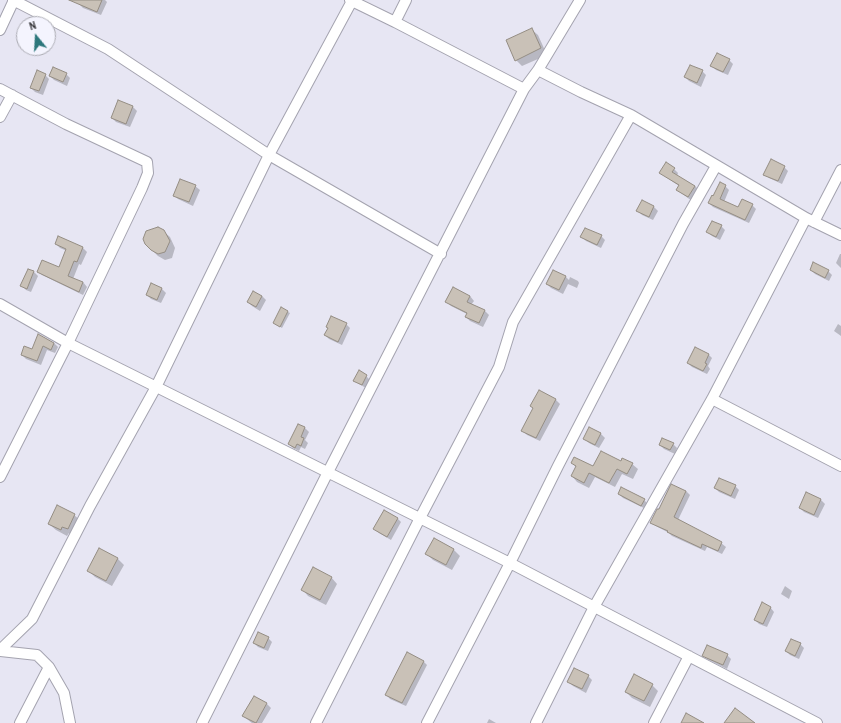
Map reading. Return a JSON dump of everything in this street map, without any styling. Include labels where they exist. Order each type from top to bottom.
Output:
[{"type":"street","points":[[0,30],[14,0],[108,49],[269,155],[441,254]]},
{"type":"street","points":[[395,22],[406,0]]},
{"type":"street","points":[[202,723],[328,472],[441,254],[524,89],[538,70],[580,0]]},
{"type":"street","points":[[0,650],[32,619],[101,486],[156,387],[269,155],[351,1],[395,22],[524,89]]},
{"type":"street","points":[[538,70],[631,115],[810,220],[841,235]]},
{"type":"street","points":[[0,89],[66,124],[147,162],[148,173],[68,343],[0,477]]},
{"type":"street","points":[[0,117],[12,95]]},
{"type":"street","points":[[316,723],[420,518],[499,367],[513,322],[631,115]]},
{"type":"street","points":[[427,723],[682,224],[716,166]]},
{"type":"street","points":[[536,723],[594,607],[712,399],[810,220],[841,170]]},
{"type":"street","points":[[0,304],[68,343],[510,563],[817,723]]},
{"type":"street","points":[[712,399],[841,466]]},
{"type":"street","points":[[0,650],[37,655],[49,667],[64,694],[70,723]]},
{"type":"street","points":[[654,723],[689,656]]},
{"type":"street","points":[[20,723],[49,667]]},
{"type":"building","points":[[69,0],[102,0],[97,12]]},
{"type":"building","points":[[532,28],[541,48],[515,61],[506,40]]},
{"type":"building","points":[[717,53],[730,59],[723,72],[710,66]]},
{"type":"building","points":[[690,65],[703,70],[697,83],[684,77]]},
{"type":"building","points":[[53,67],[67,73],[63,82],[49,76]]},
{"type":"building","points":[[37,70],[46,74],[39,91],[30,88]]},
{"type":"building","points":[[118,100],[133,106],[126,124],[111,118]]},
{"type":"building","points":[[771,159],[785,166],[778,181],[763,175]]},
{"type":"building","points":[[666,162],[675,168],[672,172],[695,186],[688,197],[676,190],[679,185],[659,173]]},
{"type":"building","points":[[180,179],[196,185],[189,202],[173,196]]},
{"type":"building","points":[[720,182],[726,185],[720,199],[738,207],[742,199],[753,204],[745,220],[708,203]]},
{"type":"building","points":[[642,200],[654,206],[649,217],[636,211]]},
{"type":"building","points":[[712,221],[722,225],[716,237],[706,232]]},
{"type":"building","points":[[158,227],[164,230],[170,241],[165,252],[158,254],[145,244],[143,239],[146,231]]},
{"type":"building","points":[[585,228],[602,235],[597,245],[580,237]]},
{"type":"building","points":[[58,236],[83,247],[77,262],[74,261],[68,276],[83,282],[79,292],[37,272],[42,260],[59,267],[66,249],[55,244]]},
{"type":"building","points":[[813,262],[829,270],[825,278],[810,270]]},
{"type":"building","points":[[28,269],[34,271],[27,289],[20,286]]},
{"type":"building","points":[[553,270],[566,276],[559,290],[546,284]]},
{"type":"building","points":[[151,283],[162,288],[157,300],[146,295]]},
{"type":"building","points":[[453,287],[470,296],[467,302],[485,310],[479,323],[465,317],[467,313],[445,302]]},
{"type":"building","points":[[253,291],[262,296],[256,307],[247,302]]},
{"type":"building","points":[[281,307],[288,311],[280,327],[273,323]]},
{"type":"building","points":[[331,316],[347,323],[338,342],[324,335],[328,328],[326,327]]},
{"type":"building","points":[[38,334],[54,343],[51,350],[43,346],[37,361],[21,355],[24,346],[32,349]]},
{"type":"building","points":[[695,347],[709,354],[705,363],[707,364],[703,371],[687,363]]},
{"type":"building","points":[[359,370],[367,375],[362,385],[353,381]]},
{"type":"building","points":[[539,390],[556,399],[536,438],[521,431],[533,408],[530,406]]},
{"type":"building","points":[[298,424],[305,427],[301,437],[304,438],[301,446],[297,444],[295,448],[288,444]]},
{"type":"building","points":[[589,427],[601,433],[595,445],[583,439]]},
{"type":"building","points":[[662,438],[674,443],[670,450],[659,445]]},
{"type":"building","points":[[601,451],[621,461],[622,458],[633,463],[627,474],[617,469],[609,483],[589,473],[584,483],[571,476],[576,466],[571,463],[574,457],[593,466]]},
{"type":"building","points":[[719,478],[736,485],[731,496],[714,488]]},
{"type":"building","points":[[671,484],[686,491],[674,517],[722,542],[718,551],[702,544],[701,548],[650,523],[657,509],[659,509]]},
{"type":"building","points":[[621,487],[645,499],[641,506],[618,494]]},
{"type":"building","points":[[806,492],[821,499],[814,515],[799,508]]},
{"type":"building","points":[[57,505],[75,514],[68,529],[62,527],[61,530],[48,524]]},
{"type":"building","points":[[384,510],[398,518],[387,537],[373,529]]},
{"type":"building","points":[[434,538],[454,549],[446,565],[425,554]]},
{"type":"building","points":[[99,548],[118,558],[106,581],[87,571]]},
{"type":"building","points":[[313,567],[332,577],[320,600],[301,590]]},
{"type":"building","points":[[762,602],[771,607],[763,624],[754,620]]},
{"type":"building","points":[[258,632],[269,637],[264,648],[253,643]]},
{"type":"building","points":[[791,639],[801,643],[795,656],[785,651]]},
{"type":"building","points":[[707,645],[728,654],[723,665],[702,656]]},
{"type":"building","points":[[407,652],[424,661],[402,703],[385,695]]},
{"type":"building","points":[[574,668],[589,675],[582,689],[567,682]]},
{"type":"building","points":[[634,674],[653,684],[644,701],[625,692]]},
{"type":"building","points":[[254,696],[267,703],[256,723],[242,716]]},
{"type":"building","points":[[735,708],[755,723],[724,723]]},
{"type":"building","points":[[686,713],[704,723],[681,723]]}]
